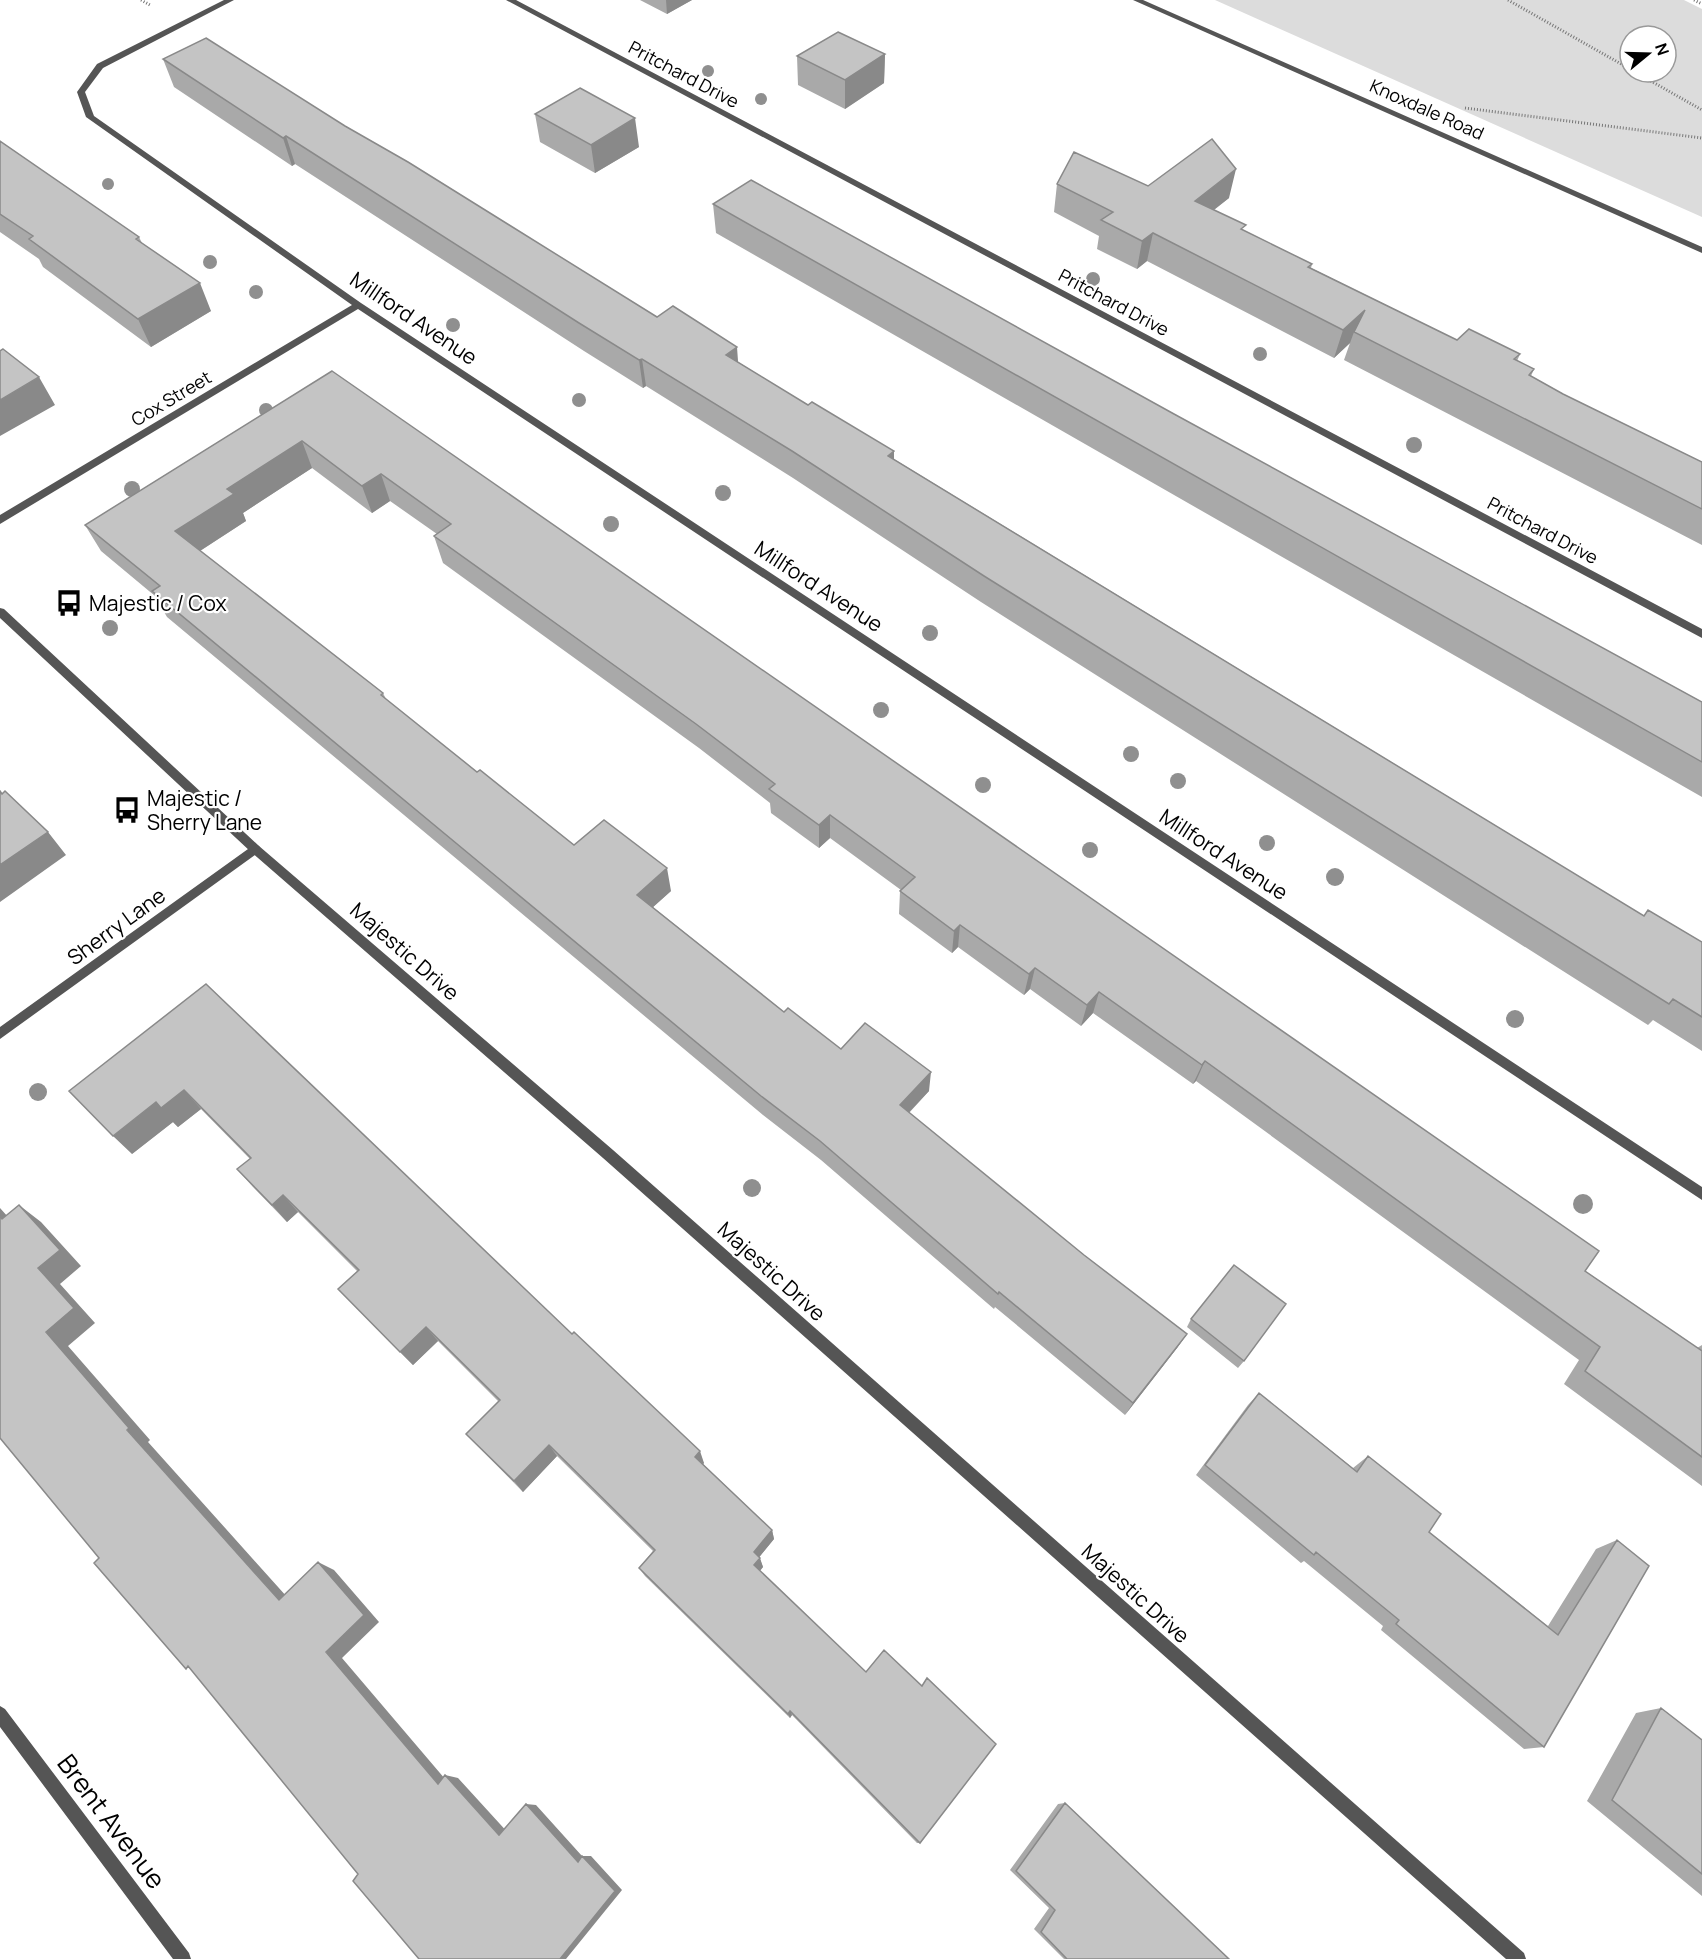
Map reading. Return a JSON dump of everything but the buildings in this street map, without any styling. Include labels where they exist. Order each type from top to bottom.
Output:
[{"type":"street","name":"Millford Avenue","points":[[230,0],[100,66],[81,92],[90,117],[358,305],[1702,1194]]},
{"type":"street","name":"Pritchard Drive","points":[[510,0],[1702,634]]},
{"type":"street","name":"Knoxdale Road","points":[[1137,0],[1702,249]]},
{"type":"street","name":"Cox Street","points":[[0,520],[358,305]]},
{"type":"street","name":"Majestic Drive","points":[[0,612],[255,849],[608,1154],[1518,1959]]},
{"type":"street","name":"Sherry Lane","points":[[0,1034],[255,849]]},
{"type":"street","name":"Brent Avenue","points":[[0,1714],[183,1959]]},
{"type":"path","points":[[1508,0],[1618,62]]},
{"type":"path","points":[[1694,0],[1702,4]]},
{"type":"path","points":[[1656,84],[1702,110]]},
{"type":"path","points":[[1463,108],[1702,138]]},
{"type":"shaded area","points":[[1215,0],[1684,0],[1702,9],[1702,217]]},
{"type":"place","name":"Majestic / Cox","points":[[69,603]]},
{"type":"place","name":"Majestic / Sherry Lane","points":[[127,810]]}]
